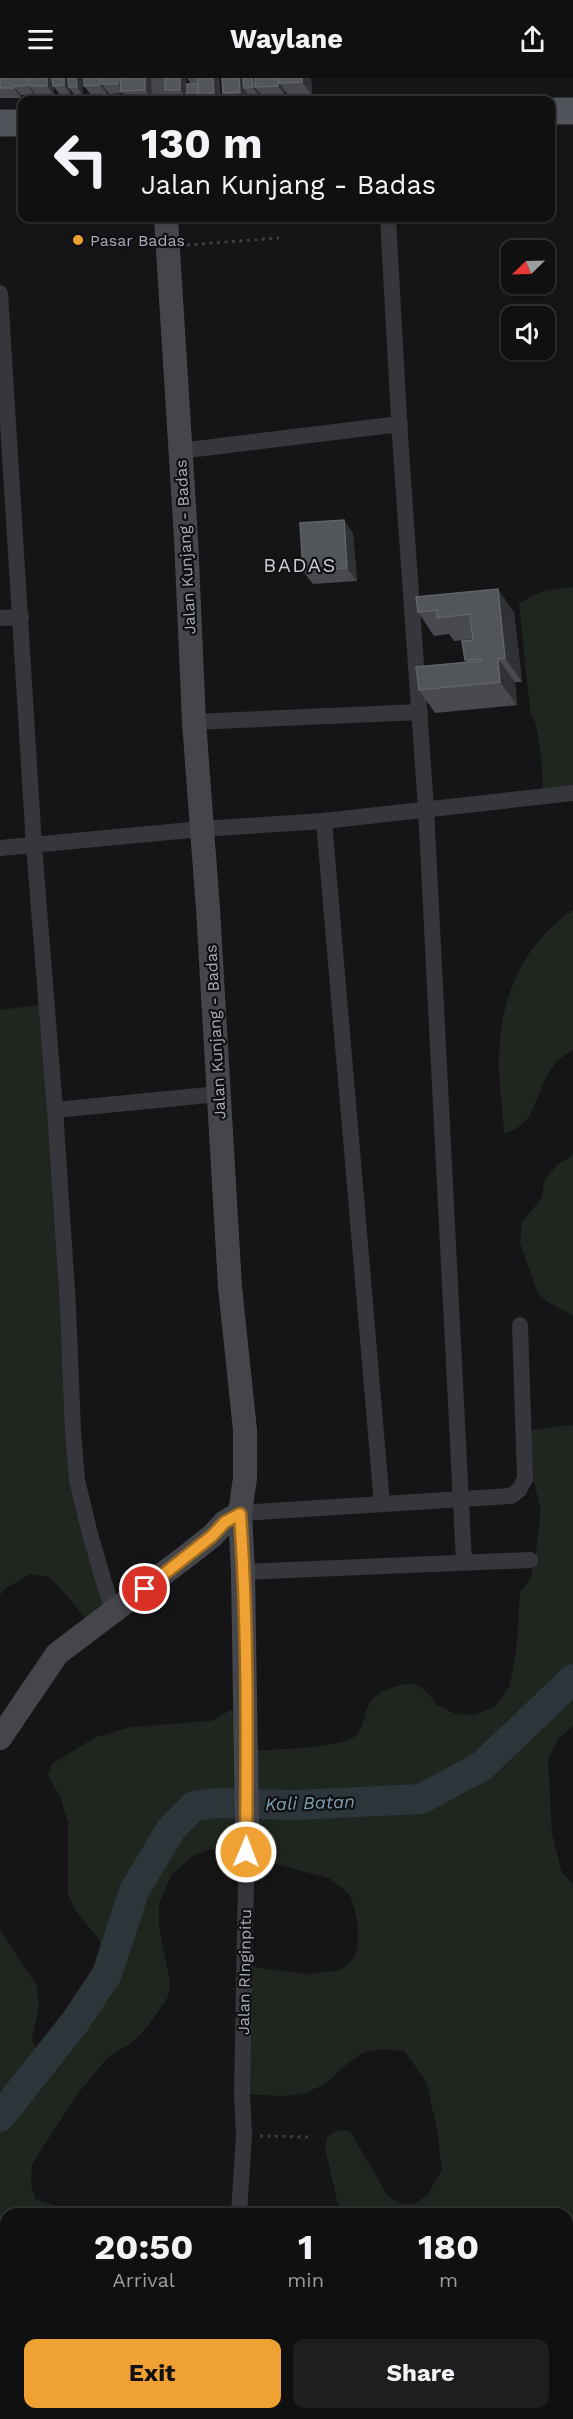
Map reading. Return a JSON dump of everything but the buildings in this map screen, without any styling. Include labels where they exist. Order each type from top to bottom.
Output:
[{"type":"main road","points":[[159,78],[161,96]]},
{"type":"main road","points":[[555,111],[573,111]]},
{"type":"main road","points":[[0,123],[18,123]]},
{"type":"main road","name":"Jalan Kunjang - Badas","points":[[166,222],[194,722],[230,1287],[245,1430],[244,1478],[240,1514]]},
{"type":"main road","points":[[0,1738],[57,1654],[67,1644],[113,1613],[212,1536],[225,1522],[240,1514]]},
{"type":"main road","name":"Jalan RInginpitu","points":[[240,1514],[247,1751],[246,1824]]},
{"type":"street","points":[[388,222],[426,808],[464,1562]]},
{"type":"street","points":[[0,293],[34,846],[56,1110],[77,1480],[113,1613]]},
{"type":"street","points":[[180,451],[400,424]]},
{"type":"street","points":[[0,618],[21,617]]},
{"type":"street","points":[[194,722],[420,712]]},
{"type":"street","points":[[0,848],[201,829],[324,821],[573,793]]},
{"type":"street","points":[[324,821],[382,1504]]},
{"type":"street","points":[[56,1110],[219,1094]]},
{"type":"street","points":[[240,1514],[511,1496],[519,1490],[525,1479],[520,1325]]},
{"type":"street","points":[[243,1572],[531,1560]]},
{"type":"street","name":"Jalan RInginpitu","points":[[239,2208],[244,2134],[242,2094],[246,1824]]},
{"type":"path","points":[[167,246],[279,238]]},
{"type":"path","points":[[244,2134],[264,2137],[311,2137]]},
{"type":"shaded area","points":[[573,587],[573,793],[543,796],[541,752],[530,710],[519,603],[545,590]]},
{"type":"shaded area","points":[[573,910],[573,1049],[548,1073],[535,1104],[524,1122],[516,1129],[504,1133],[499,1055],[504,1012],[510,992],[528,955],[556,924]]},
{"type":"shaded area","points":[[47,1004],[73,1432],[113,1613],[92,1627],[58,1585],[48,1577],[30,1574],[6,1588],[0,1595],[0,1010]]},
{"type":"shaded area","points":[[573,1153],[573,1316],[538,1294],[520,1243],[522,1223],[542,1197],[544,1181],[558,1164],[572,1156]]},
{"type":"shaded area","points":[[573,1425],[573,1726],[558,1739],[548,1759],[552,1834],[562,1873],[573,1884],[573,2208],[339,2208],[325,2147],[328,2136],[337,2130],[350,2131],[388,2196],[401,2204],[416,2203],[428,2194],[442,2170],[427,2083],[405,2052],[386,2049],[360,2055],[332,2078],[307,2092],[283,2096],[242,2094],[244,1966],[306,1974],[336,1971],[345,1967],[355,1957],[358,1941],[357,1918],[350,1895],[329,1878],[267,1862],[246,1852],[210,1849],[193,1856],[172,1874],[159,1904],[159,1927],[170,1982],[168,1997],[147,2027],[133,2042],[107,2058],[79,2092],[32,2164],[31,2185],[36,2200],[63,2208],[0,2208],[0,1930],[37,1986],[39,2007],[32,2039],[36,2051],[51,2053],[92,1999],[110,1965],[99,1939],[75,1910],[68,1893],[68,1823],[61,1799],[48,1775],[52,1764],[94,1738],[130,1727],[211,1721],[246,1702],[247,1751],[319,1746],[345,1741],[358,1734],[367,1708],[373,1699],[389,1689],[408,1684],[414,1683],[426,1691],[437,1705],[456,1714],[475,1715],[495,1706],[509,1687],[516,1653],[520,1592],[531,1578],[541,1510],[534,1482],[525,1479],[523,1431]]},
{"type":"waterway","name":"Kali Batan","points":[[0,2117],[75,2022],[107,1974],[134,1891],[171,1829],[194,1806],[216,1803],[297,1805],[421,1799],[482,1766],[573,1679]]},
{"type":"place","name":"Pasar Badas","points":[[78,240]]},
{"type":"district","name":"BADAS","points":[[300,565]]},
{"type":"route","points":[[145,1589],[212,1536],[225,1522],[240,1514],[247,1734],[246,1852]]}]
